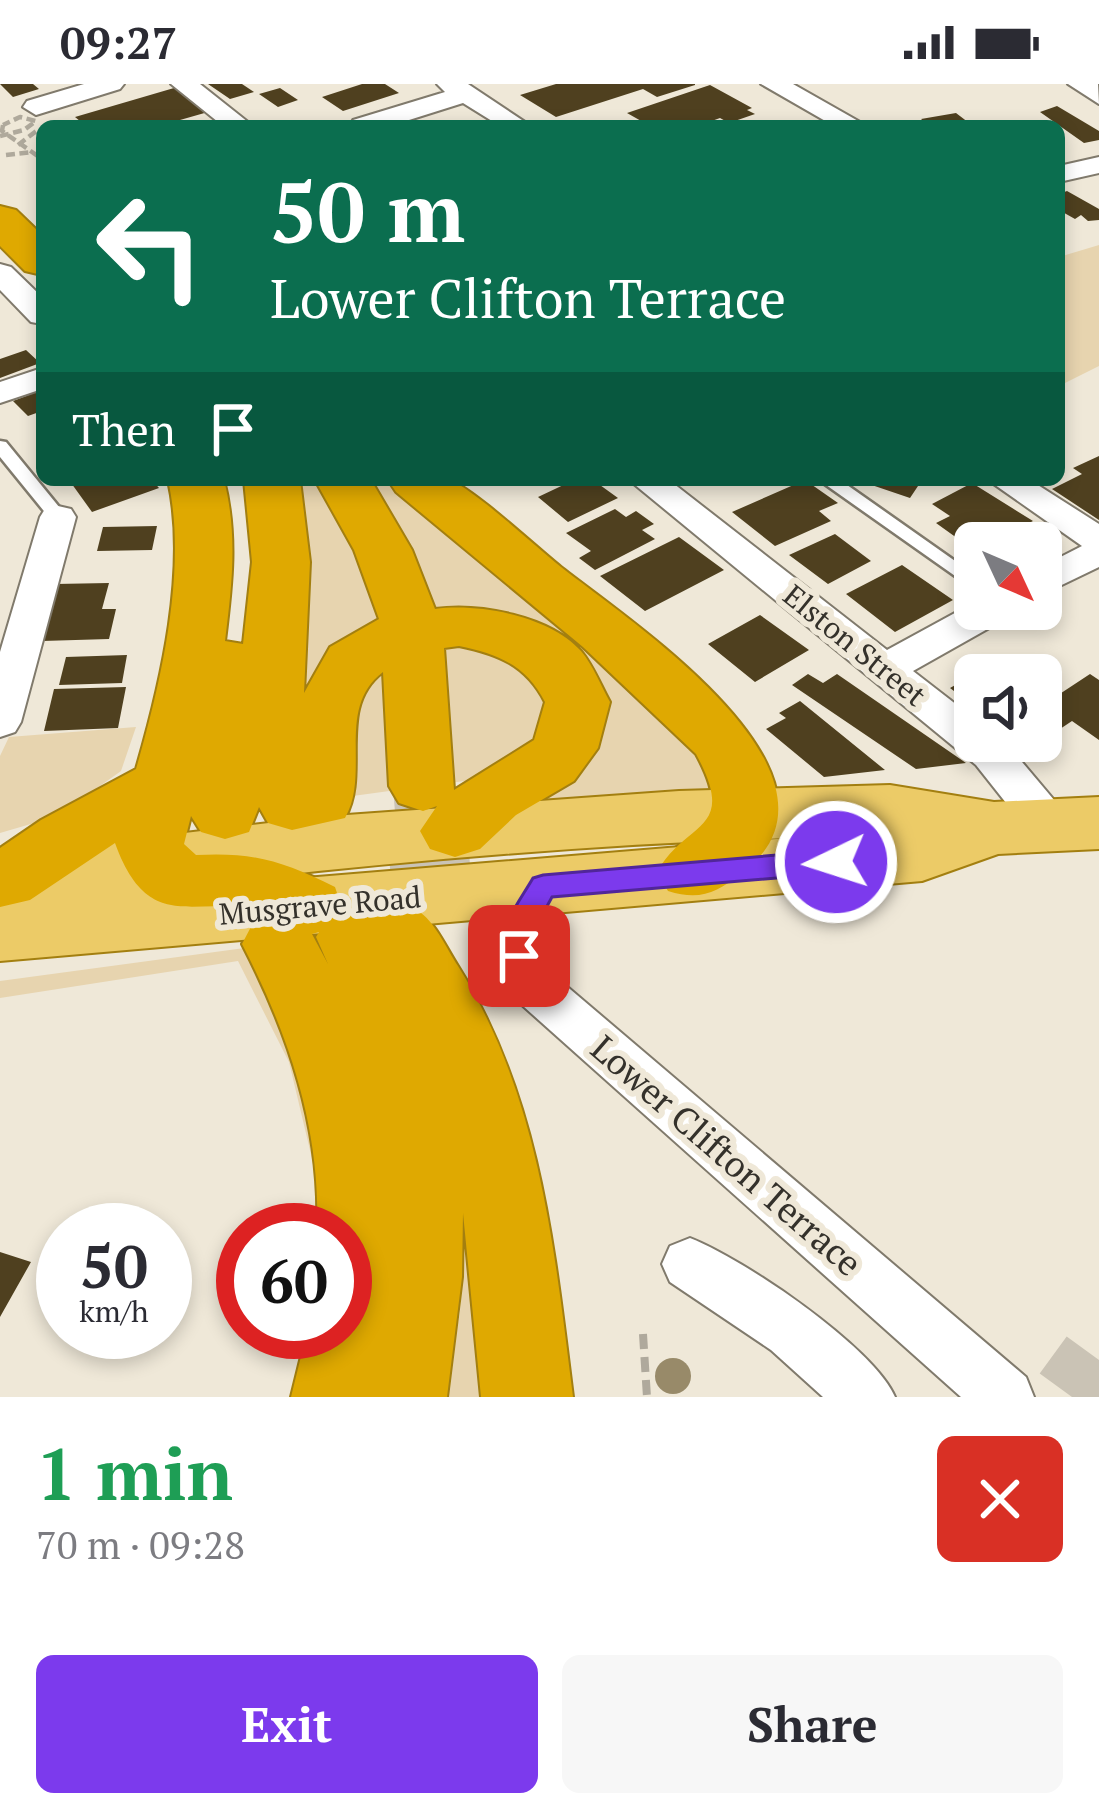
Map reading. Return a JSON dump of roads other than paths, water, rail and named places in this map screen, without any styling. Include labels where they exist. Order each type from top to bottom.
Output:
[{"type":"highway","points":[[15,156],[36,200]]},
{"type":"highway","points":[[0,220],[36,255]]},
{"type":"highway","points":[[195,798],[182,722],[205,564],[205,517],[197,486]]},
{"type":"highway","points":[[236,486],[242,512],[246,709],[280,776],[306,802],[320,729],[334,685],[345,670],[359,656],[397,636],[443,626],[489,628],[548,653],[569,680],[577,712],[564,749],[550,764],[494,796],[439,809],[411,631],[383,550],[346,486]]},
{"type":"highway","points":[[274,486],[282,559],[246,709],[195,798],[149,835],[156,859],[183,882],[255,881],[369,938],[467,1059],[497,1158],[510,1230],[527,1397]]},
{"type":"highway","points":[[423,486],[604,633],[711,728],[734,759],[747,814],[739,839],[693,872]]},
{"type":"highway","points":[[2,898],[66,838],[195,798]]},
{"type":"highway","points":[[354,1388],[361,1190],[351,1120],[329,1040],[369,938]]},
{"type":"highway","points":[[369,938],[451,1094],[458,1175],[449,1308],[428,1397]]},
{"type":"highway","points":[[369,938],[530,1140],[540,1194],[556,1397]]},
{"type":"main road","name":"Musgrave Road","points":[[2,898],[156,859],[439,809],[747,814],[890,810],[1047,826]]},
{"type":"main road","name":"Musgrave Road","points":[[2,898],[369,938],[543,886],[922,854],[1047,826]]},
{"type":"street","points":[[39,117],[111,84]]},
{"type":"street","points":[[184,84],[232,120]]},
{"type":"street","points":[[774,84],[843,120]]},
{"type":"street","points":[[1081,84],[1099,96]]},
{"type":"street","points":[[378,120],[458,89],[508,120]]},
{"type":"street","points":[[1065,173],[1099,165]]},
{"type":"street","points":[[0,273],[36,309]]},
{"type":"street","points":[[0,393],[36,380]]},
{"type":"street","name":"Elston Street","points":[[654,486],[991,754],[1047,826]]},
{"type":"street","points":[[1015,486],[1099,541]]},
{"type":"street","points":[[0,722],[58,517]]},
{"type":"street","points":[[1062,572],[1099,552]]},
{"type":"street","points":[[886,668],[955,630]]},
{"type":"street","name":"Lower Clifton Terrace","points":[[543,886],[515,939],[524,970],[540,992],[1005,1397]]},
{"type":"street","points":[[690,1264],[791,1331],[866,1397]]},
{"type":"lane","points":[[0,446],[58,517]]},
{"type":"lane","points":[[836,486],[954,569]]},
{"type":"tunnel","points":[[423,786],[427,835]]},
{"type":"tunnel","points":[[427,832],[431,878],[450,928]]},
{"type":"tunnel","points":[[1072,1397],[1099,1360]]}]
